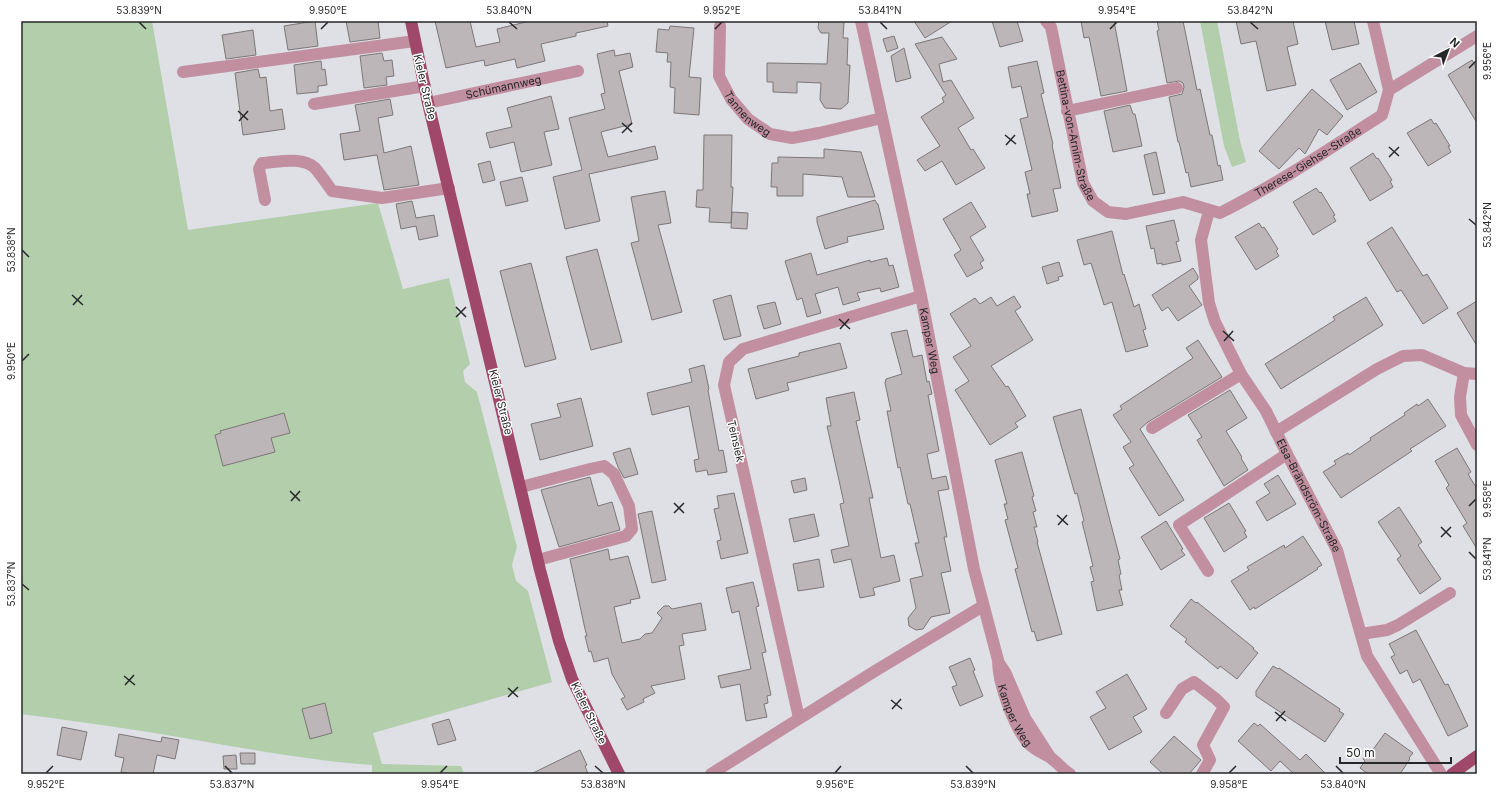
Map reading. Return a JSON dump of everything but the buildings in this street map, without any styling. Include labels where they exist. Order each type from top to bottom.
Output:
[{"type":"main road","name":"Kieler Straße","points":[[410,21],[428,103],[538,560],[559,641],[572,679],[619,774]]},
{"type":"main road","points":[[1452,774],[1477,756]]},
{"type":"street","name":"Kamper Weg","points":[[861,21],[920,296],[974,569],[983,606],[998,660],[1005,672],[1025,718],[1051,758]]},
{"type":"street","name":"Bettina-von-Arnim-Straße","points":[[1046,21],[1050,27],[1083,183],[1093,201],[1108,212],[1126,214],[1183,202],[1209,210]]},
{"type":"street","points":[[1373,21],[1390,90],[1477,36]]},
{"type":"street","name":"Tannenweg","points":[[720,26],[719,76],[731,100],[748,119],[770,134],[792,138],[882,118]]},
{"type":"street","points":[[183,72],[415,41]]},
{"type":"street","name":"Schümannweg","points":[[428,103],[578,71]]},
{"type":"street","points":[[314,104],[425,86]]},
{"type":"street","points":[[1067,111],[1177,88]]},
{"type":"street","name":"Therese-Giehse-Straße","points":[[1209,210],[1220,214],[1248,200],[1382,115],[1390,90]]},
{"type":"street","points":[[265,200],[259,169],[262,163],[299,161],[316,169],[332,191],[382,198],[449,188]]},
{"type":"street","name":"Elsa-Brändström-Straße","points":[[1209,210],[1200,240],[1209,304],[1215,322],[1241,374],[1266,412],[1338,550],[1367,656],[1441,774]]},
{"type":"street","name":"Teinsiek","points":[[799,718],[724,385],[729,362],[743,349],[920,296]]},
{"type":"street","points":[[1276,432],[1377,369],[1403,356],[1422,355],[1464,373],[1477,374]]},
{"type":"street","points":[[1464,373],[1460,397],[1461,415],[1477,445]]},
{"type":"street","points":[[1152,428],[1241,374]]},
{"type":"street","points":[[1208,571],[1179,525],[1287,454]]},
{"type":"street","points":[[521,487],[604,466],[614,474],[629,506],[632,529],[626,536],[538,560]]},
{"type":"street","points":[[1361,634],[1388,630],[1450,593]]},
{"type":"street","points":[[711,774],[799,718],[983,606]]},
{"type":"street","name":"Kamper Weg","points":[[998,660],[998,673],[1001,685],[1016,723],[1028,743],[1038,752],[1051,758],[1070,774]]},
{"type":"street","points":[[1166,713],[1182,689],[1194,682],[1224,707],[1204,745],[1210,760],[1202,774]]},
{"type":"green space","points":[[21,21],[152,21],[188,230],[378,203],[403,289],[449,278],[470,364],[463,371],[465,382],[477,392],[517,547],[512,565],[516,581],[528,591],[552,682],[373,733],[382,764],[461,766],[464,774],[372,774],[372,765],[312,759],[121,728],[21,714]]},
{"type":"green space","points":[[1200,21],[1217,21],[1240,141],[1246,162],[1232,167],[1224,146]]}]
